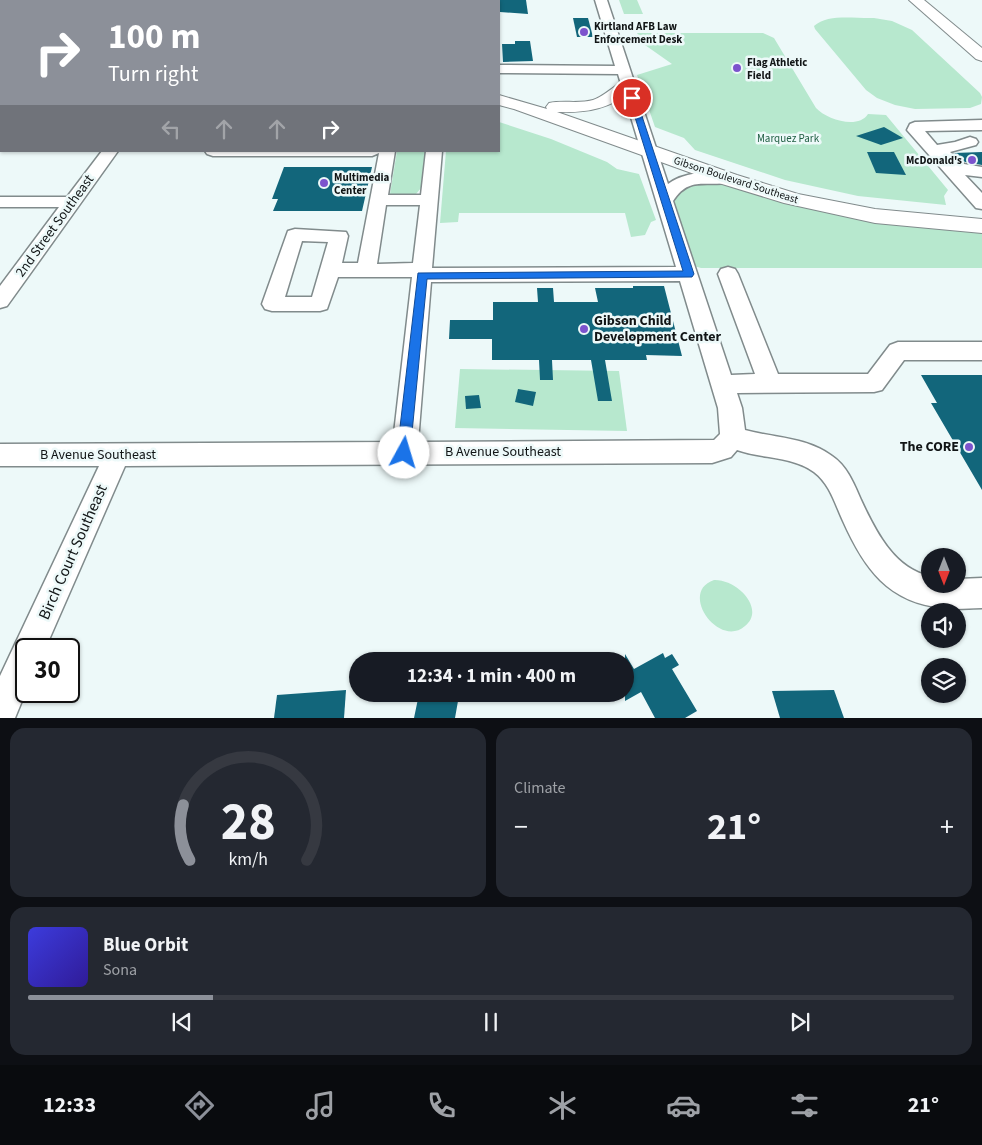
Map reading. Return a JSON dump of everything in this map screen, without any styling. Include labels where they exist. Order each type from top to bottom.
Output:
[{"type":"main road","points":[[916,0],[982,56]]},
{"type":"main road","points":[[555,107],[586,107],[601,104],[612,99],[626,77]]},
{"type":"main road","name":"Gibson Boulevard Southeast","points":[[500,92],[555,107],[725,178],[782,196],[848,211],[914,221],[982,226]]},
{"type":"main road","name":"Gibson Boulevard Southeast","points":[[500,100],[804,191],[910,209],[982,213]]},
{"type":"street","points":[[601,0],[730,408],[733,437],[760,446],[791,449],[808,454],[824,464],[839,481],[866,542],[877,560],[896,576],[917,588],[940,593],[982,593]]},
{"type":"street","points":[[500,69],[626,77]]},
{"type":"street","points":[[982,125],[915,127],[915,130],[982,204]]},
{"type":"street","points":[[926,142],[976,142]]},
{"type":"street","points":[[976,142],[957,147],[942,148],[941,152],[954,167],[969,172],[982,172]]},
{"type":"street","name":"2nd Street Southeast","points":[[0,301],[109,152]]},
{"type":"street","points":[[369,269],[367,266],[387,152]]},
{"type":"street","points":[[404,453],[434,152]]},
{"type":"street","points":[[665,200],[674,186],[685,182],[725,178]]},
{"type":"street","points":[[963,182],[982,183]]},
{"type":"street","points":[[379,200],[430,200]]},
{"type":"street","points":[[0,202],[73,202]]},
{"type":"street","points":[[330,270],[369,269],[422,273],[689,274]]},
{"type":"street","points":[[728,274],[770,384]]},
{"type":"street","points":[[722,384],[874,383],[898,351],[982,351]]},
{"type":"street","name":"B Avenue Southeast","points":[[0,455],[712,452],[722,449],[733,437]]},
{"type":"street","name":"Birch Court Southeast","points":[[34,638],[117,455]]},
{"type":"street","points":[[0,713],[15,680]]},
{"type":"green space","points":[[619,0],[637,0],[643,14],[624,14]]},
{"type":"green space","points":[[874,18],[892,21],[912,30],[980,93],[982,97],[981,104],[970,108],[915,109],[895,105],[877,98],[866,90],[814,26],[827,19]]},
{"type":"green space","name":"Marquez Park","points":[[637,33],[763,33],[774,38],[816,108],[821,112],[834,119],[850,122],[863,119],[868,114],[886,115],[948,190],[944,196],[946,205],[858,196],[785,180],[695,150],[684,138],[655,127],[637,75],[672,64],[645,45]]},
{"type":"green space","points":[[500,122],[551,139],[607,162],[617,169],[639,174],[656,220],[651,222],[645,235],[631,237],[625,213],[459,213],[458,222],[440,223],[446,152],[500,152]]},
{"type":"green space","points":[[397,152],[425,152],[421,188],[416,194],[390,194]]},
{"type":"green space","points":[[716,181],[982,230],[982,268],[701,268],[694,266],[672,201],[685,186]]},
{"type":"green space","points":[[460,369],[619,371],[627,431],[455,428]]},
{"type":"green space","points":[[714,580],[732,584],[746,596],[752,612],[751,619],[745,626],[735,631],[724,630],[714,625],[706,616],[701,606],[700,595],[704,586]]},
{"type":"building","points":[[500,0],[526,0],[528,14],[500,12]]},
{"type":"building","name":"Kirtland AFB Law Enforcement Desk","points":[[573,18],[588,18],[593,37],[577,37]]},
{"type":"building","points":[[515,41],[530,41],[533,61],[503,62],[502,44],[515,44]]},
{"type":"building","points":[[884,127],[903,138],[881,145],[856,136]]},
{"type":"building","points":[[867,152],[894,152],[906,175],[876,173]]},
{"type":"building","name":"McDonald's","points":[[982,152],[982,165],[965,162],[954,153]]},
{"type":"building","name":"Multimedia Center","points":[[284,167],[372,167],[362,211],[273,211],[278,199],[272,199]]},
{"type":"building","name":"Gibson Child Development Center","points":[[633,286],[664,286],[682,356],[646,355],[647,360],[605,360],[612,401],[598,401],[591,360],[552,360],[553,380],[540,380],[539,360],[492,360],[492,339],[449,339],[450,320],[493,320],[493,302],[538,302],[537,288],[553,288],[554,302],[598,302],[595,288],[633,288]]},
{"type":"building","name":"The CORE","points":[[921,375],[982,375],[982,490],[931,403],[937,403]]},
{"type":"building","points":[[518,389],[536,392],[533,406],[515,402]]},
{"type":"building","points":[[479,395],[481,408],[466,409],[465,396]]},
{"type":"building","points":[[663,653],[665,658],[672,654],[679,665],[672,669],[697,711],[685,718],[655,718],[641,692],[634,696],[634,669]]},
{"type":"building","points":[[346,690],[344,718],[274,718],[277,695]]},
{"type":"building","points":[[834,690],[844,718],[780,718],[772,691]]},
{"type":"building","points":[[417,702],[458,702],[455,718],[414,718]]},
{"type":"place","name":"Kirtland AFB Law Enforcement Desk","points":[[584,32]]},
{"type":"place","name":"Flag Athletic Field","points":[[737,68]]},
{"type":"place","name":"McDonald's","points":[[972,160]]},
{"type":"place","name":"Multimedia Center","points":[[324,183]]},
{"type":"place","name":"Gibson Child Development Center","points":[[584,329]]},
{"type":"place","name":"The CORE","points":[[969,447]]},
{"type":"route","points":[[404,453],[422,275],[689,274],[632,98]]}]
